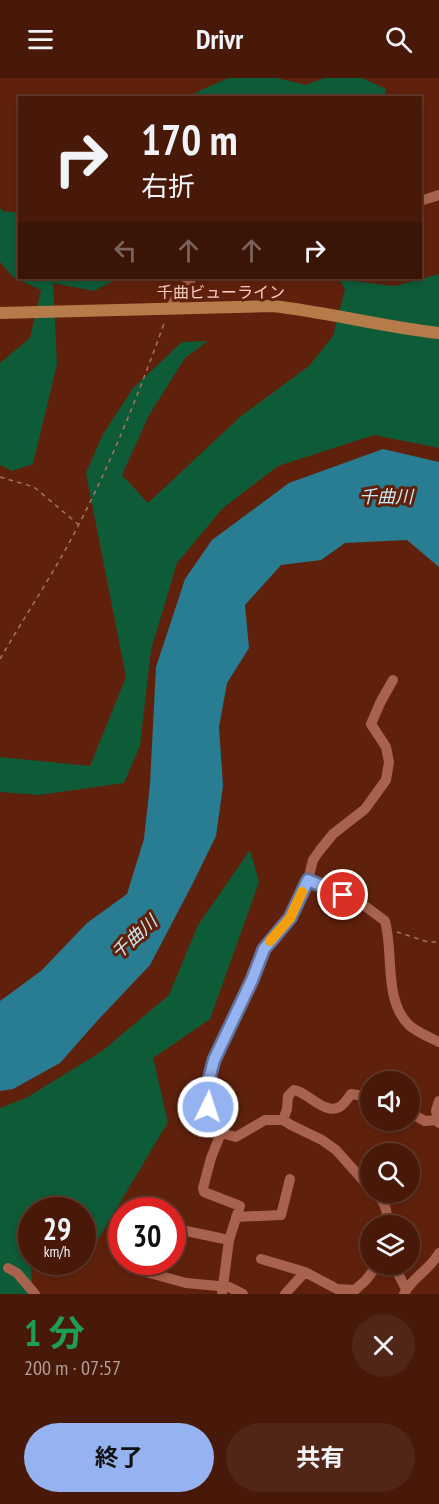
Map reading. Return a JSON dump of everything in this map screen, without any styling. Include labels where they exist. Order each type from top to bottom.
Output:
[{"type":"street","points":[[422,200],[439,195]]},
{"type":"street","points":[[170,308],[191,279]]},
{"type":"street","name":"千曲ビューライン","points":[[0,313],[272,306],[439,333]]},
{"type":"street","points":[[360,1177],[336,1150],[322,1140],[283,1120],[265,1120],[236,1137],[221,1133],[214,1129],[206,1091],[214,1060],[264,949],[290,918],[308,880],[314,860],[333,834],[365,809],[386,780],[389,762],[386,747],[371,724],[393,680]]},
{"type":"street","points":[[308,880],[361,903],[385,921],[395,1000],[400,1013],[419,1033],[439,1042]]},
{"type":"street","points":[[283,1120],[288,1096],[294,1090],[331,1108],[341,1106],[351,1094],[360,1095]]},
{"type":"street","points":[[420,1118],[425,1121],[438,1121],[436,1111],[439,1101]]},
{"type":"street","points":[[221,1133],[203,1188],[204,1192],[209,1195],[240,1206],[230,1240],[223,1291]]},
{"type":"street","points":[[236,1217],[281,1215],[290,1179]]},
{"type":"street","points":[[186,1231],[230,1240]]},
{"type":"street","points":[[398,1275],[405,1292],[429,1268],[439,1253]]},
{"type":"street","points":[[261,1259],[305,1272],[338,1289],[355,1290],[370,1275]]},
{"type":"street","points":[[8,1268],[35,1294]]},
{"type":"street","points":[[285,1294],[305,1272]]},
{"type":"street","points":[[157,1275],[223,1291],[230,1287],[243,1294]]},
{"type":"path","points":[[0,659],[79,525],[103,477],[144,380],[170,308]]},
{"type":"path","points":[[0,477],[34,487],[79,525]]},
{"type":"path","points":[[387,931],[399,932],[428,942],[439,942]]},
{"type":"green space","points":[[228,78],[277,78],[306,85],[324,78],[362,78],[386,89],[385,96],[188,96]]},
{"type":"green space","points":[[0,208],[3,211],[18,213],[18,279],[117,279],[94,291],[53,283],[57,364],[33,464],[12,471],[0,465],[0,363],[30,338],[41,290],[14,278],[0,262]]},
{"type":"green space","points":[[439,274],[439,448],[374,435],[278,466],[223,508],[177,563],[151,650],[140,746],[124,783],[39,795],[0,792],[0,757],[90,766],[126,677],[86,473],[102,436],[133,388],[182,342],[208,341],[185,358],[149,415],[122,475],[148,503],[241,416],[309,366],[333,336],[345,289],[339,279],[353,279],[354,281],[395,286]]},
{"type":"green space","points":[[250,850],[259,882],[210,1019],[153,1058],[168,1122],[123,1197],[108,1197],[108,1223],[96,1243],[96,1197],[18,1197],[18,1275],[31,1275],[33,1294],[0,1294],[0,1108],[26,1098],[101,1052],[169,995],[198,925]]},
{"type":"water","name":"千曲川","points":[[383,449],[439,462],[439,567],[407,540],[345,543],[321,560],[281,565],[245,605],[249,648],[227,683],[219,727],[223,786],[216,836],[193,883],[150,965],[60,1063],[13,1089],[0,1091],[0,1001],[41,971],[87,923],[127,894],[144,839],[150,784],[156,667],[185,579],[212,540],[289,483]]},
{"type":"slow traffic","points":[[270,941],[290,918],[302,892]]},
{"type":"route","points":[[208,1107],[206,1091],[214,1060],[236,1016],[264,949],[290,918],[308,880],[343,895]]}]
